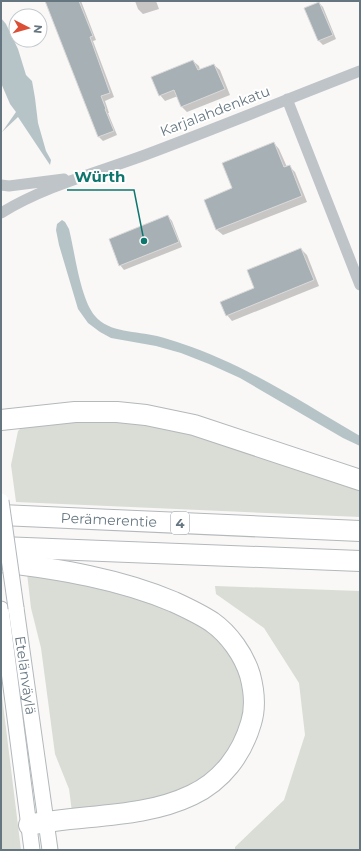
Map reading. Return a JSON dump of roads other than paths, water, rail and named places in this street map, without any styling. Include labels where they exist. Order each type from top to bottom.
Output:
[{"type":"highway","points":[[1,420],[75,412],[117,412],[146,415],[194,425],[360,480]]},
{"type":"highway","name":"Perämerentie","points":[[1,515],[360,531]]},
{"type":"highway","name":"4","points":[[1,546],[360,561]]},
{"type":"highway","points":[[1,562],[33,566],[130,586],[154,594],[197,612],[213,622],[238,649],[247,667],[252,684],[254,702],[253,717],[242,747],[224,772],[208,786],[176,802],[151,809],[38,823]]},
{"type":"main road","name":"Etelänväylä","points":[[1,501],[8,609],[38,823],[50,850]]},
{"type":"main road","name":"Etelänväylä","points":[[32,850],[38,823]]},
{"type":"street","name":"Karjalahdenkatu","points":[[1,213],[35,195],[81,177],[143,156],[360,71]]},
{"type":"street","points":[[287,99],[360,285]]},
{"type":"street","name":"Karjalahdenkatu","points":[[1,185],[9,186],[81,177]]},
{"type":"place","name":"Würth","points":[[144,241]]}]
